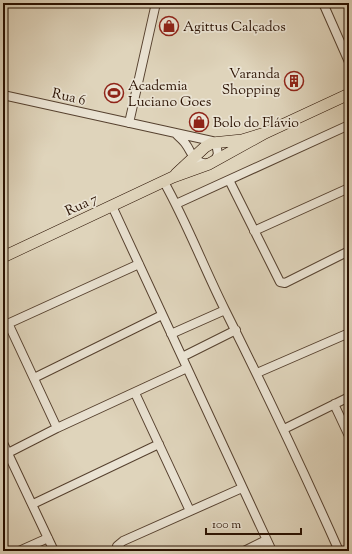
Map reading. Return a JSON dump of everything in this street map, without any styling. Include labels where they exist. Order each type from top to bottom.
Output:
[{"type":"main road","name":"Rua 7","points":[[3,257],[168,180],[212,162],[265,133],[349,94]]},
{"type":"main road","name":"Rua 7","points":[[168,180],[205,146],[216,143],[242,140],[265,133]]},
{"type":"street","points":[[129,123],[156,3]]},
{"type":"street","points":[[323,3],[349,62]]},
{"type":"street","name":"Rua 6","points":[[3,94],[174,133],[212,140],[216,143]]},
{"type":"street","points":[[176,204],[349,125]]},
{"type":"street","points":[[174,133],[185,143],[192,157],[199,162],[212,162],[218,150],[216,143]]},
{"type":"street","points":[[168,180],[176,204],[225,310],[284,429],[339,551]]},
{"type":"street","points":[[229,180],[278,281],[285,283],[349,251]]},
{"type":"street","points":[[254,231],[349,188]]},
{"type":"street","points":[[112,206],[272,551]]},
{"type":"street","points":[[57,428],[34,378],[5,325],[138,264]]},
{"type":"street","points":[[171,334],[225,310]]},
{"type":"street","points":[[34,378],[162,315]]},
{"type":"street","points":[[182,357],[236,330]]},
{"type":"street","points":[[257,374],[349,333]]},
{"type":"street","points":[[8,453],[57,428],[187,368]]},
{"type":"street","points":[[135,393],[190,511]]},
{"type":"street","points":[[284,429],[349,397]]},
{"type":"street","points":[[334,404],[349,436]]},
{"type":"street","points":[[3,443],[54,551]]},
{"type":"street","points":[[33,504],[159,444]]},
{"type":"street","points":[[117,549],[123,541],[242,488]]},
{"type":"street","points":[[19,551],[48,538]]},
{"type":"street","points":[[244,551],[266,540]]},
{"type":"place","name":"Agittus Calçados","points":[[169,26]]},
{"type":"place","name":"Varanda Shopping","points":[[294,81]]},
{"type":"place","name":"Academia Luciano Goes","points":[[114,93]]},
{"type":"place","name":"Bolo do Flávio","points":[[199,122]]}]
